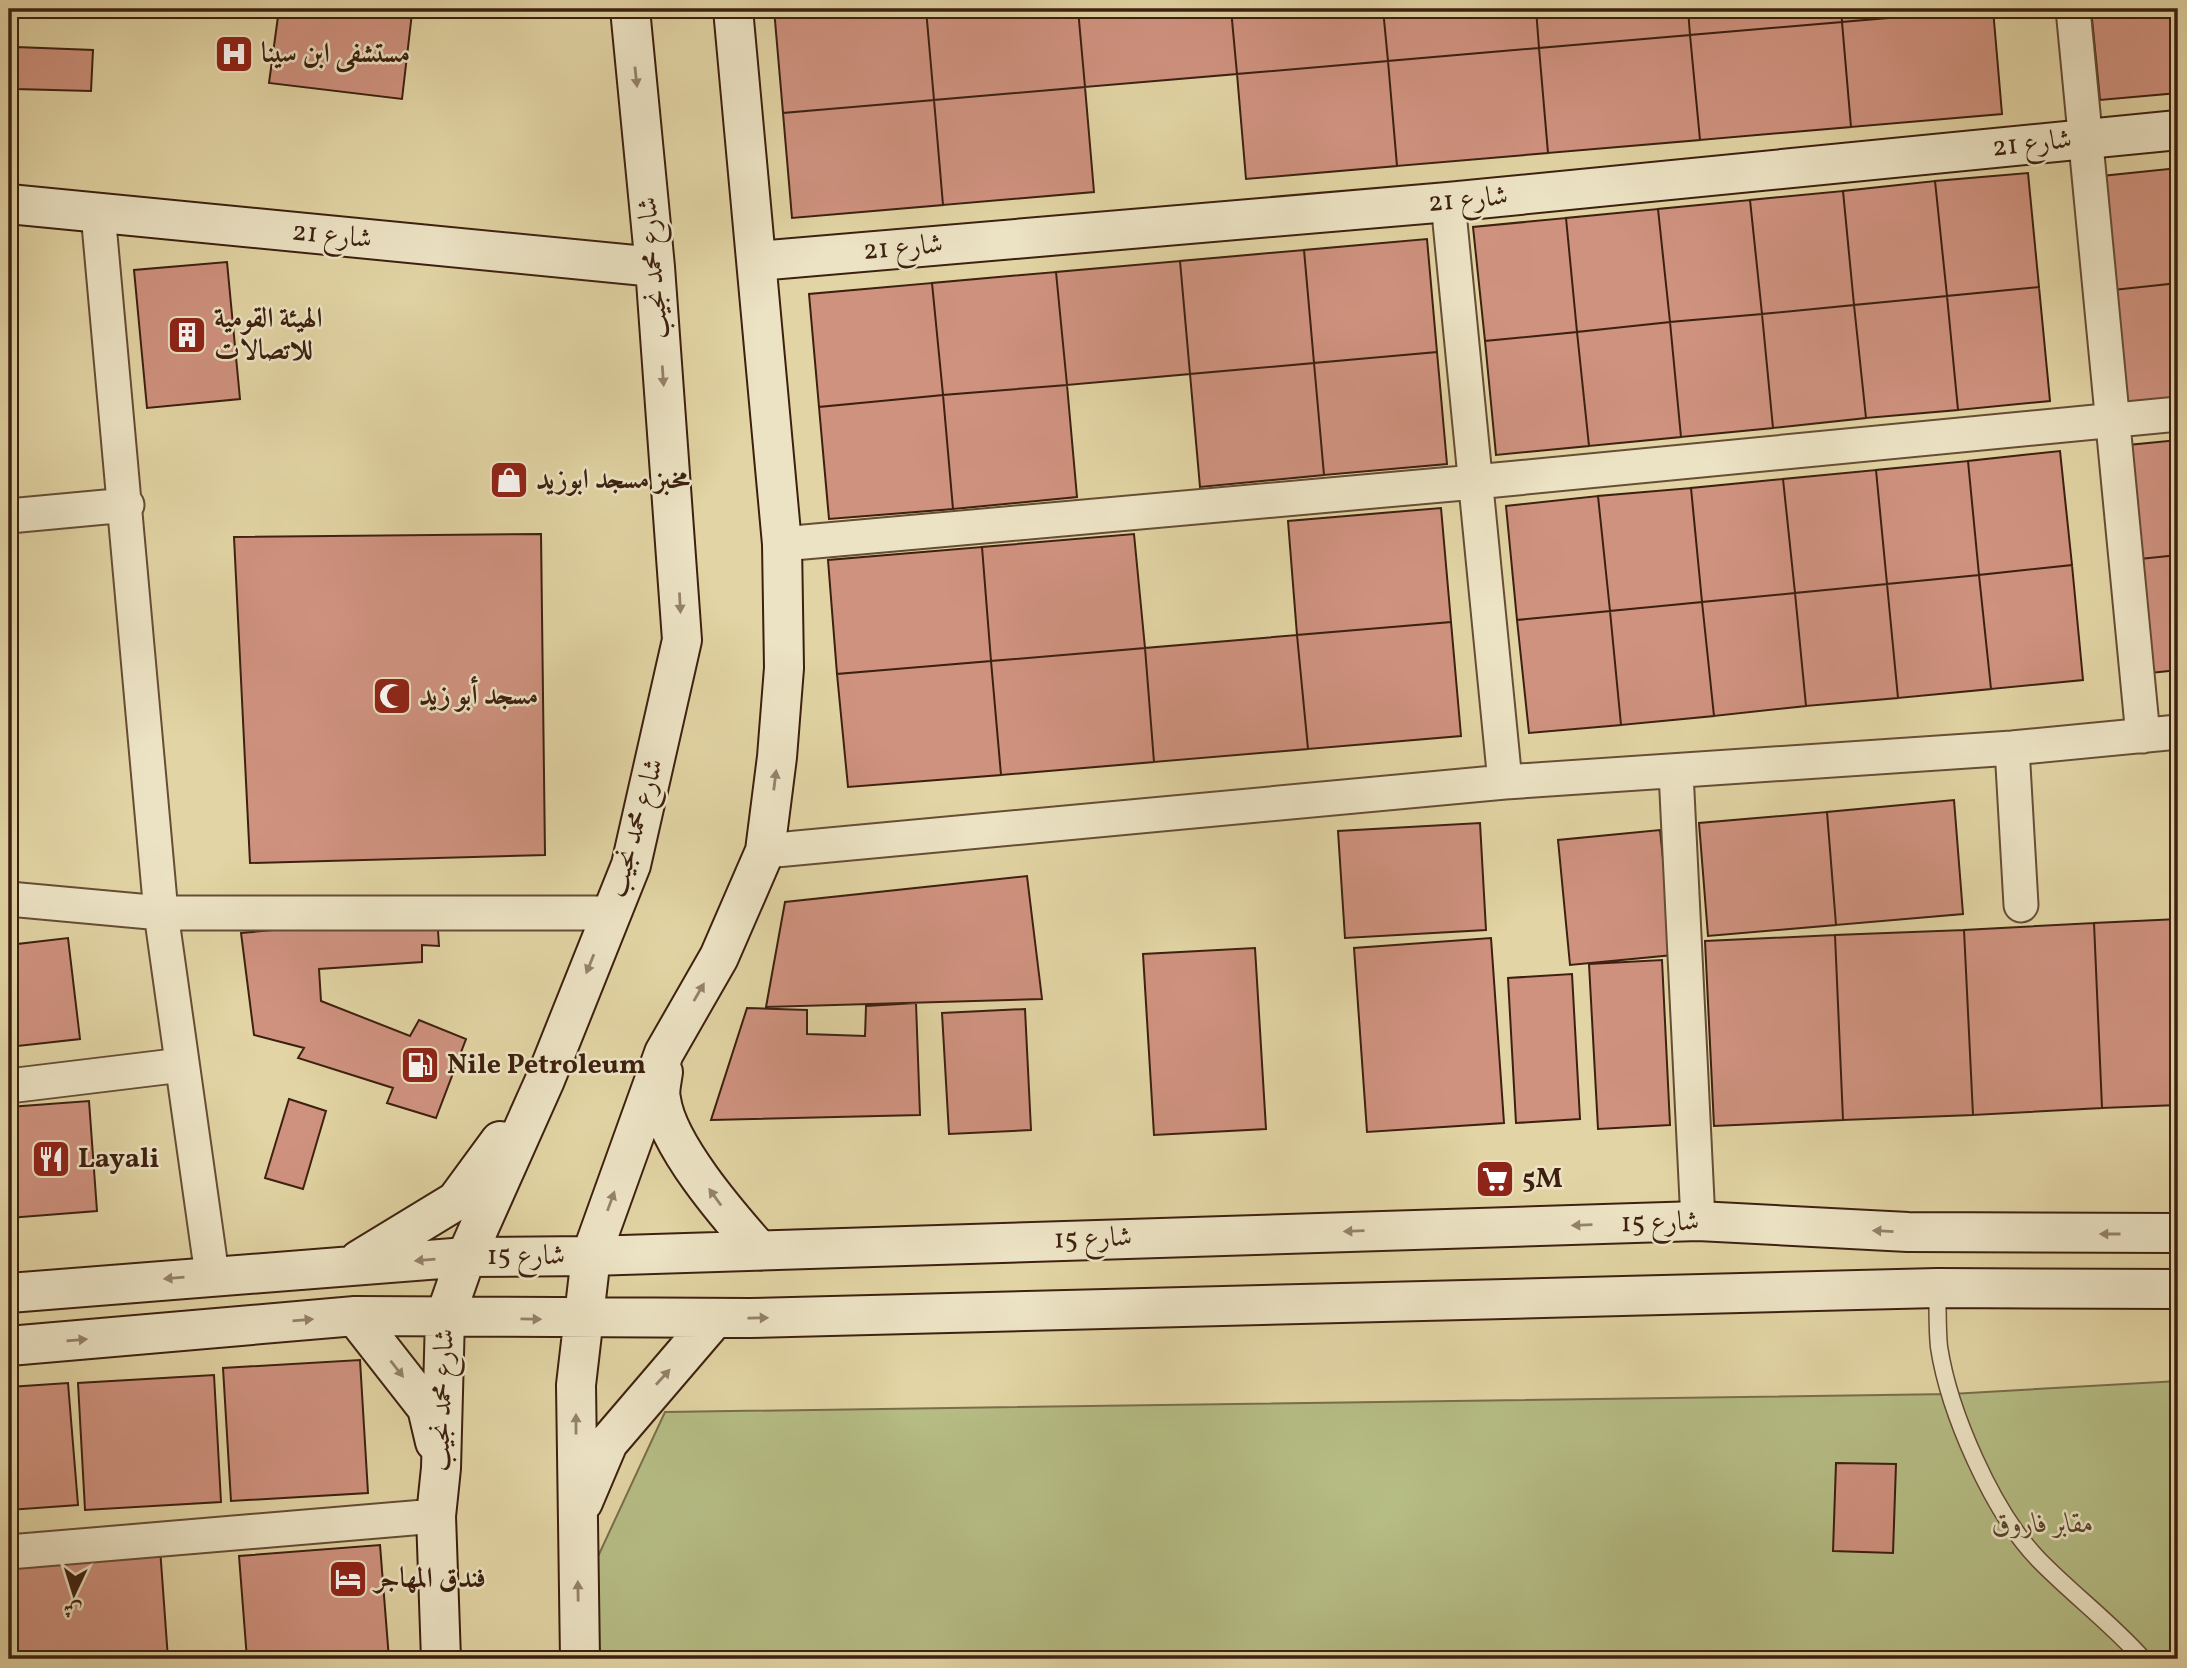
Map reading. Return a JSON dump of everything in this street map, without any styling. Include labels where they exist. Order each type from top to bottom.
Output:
[{"type":"street","name":"شارع محمد نجيب","points":[[441,1659],[436,1516],[441,1468],[445,1317],[466,1257],[545,1080],[631,865],[682,640],[655,267],[630,9]]},
{"type":"street","points":[[580,1659],[576,1384],[581,1319],[591,1256],[664,1053],[719,957],[765,851],[784,668],[782,544],[733,9]]},
{"type":"street","points":[[2073,9],[2143,736]]},
{"type":"street","name":"شارع 21","points":[[757,261],[1448,202],[2178,130]]},
{"type":"street","points":[[1448,202],[1505,782]]},
{"type":"street","name":"شارع 21","points":[[9,204],[655,267]]},
{"type":"street","points":[[98,213],[127,505],[160,913],[212,1275]]},
{"type":"street","points":[[782,544],[1475,482],[2178,414]]},
{"type":"street","points":[[9,516],[127,505]]},
{"type":"street","points":[[765,851],[1505,782],[2012,748],[2178,732]]},
{"type":"street","points":[[2012,748],[2021,905]]},
{"type":"street","points":[[1676,772],[1698,1221]]},
{"type":"street","points":[[9,899],[160,913],[610,913]]},
{"type":"street","points":[[664,1053],[660,1099],[672,1130],[717,1200],[758,1249]]},
{"type":"street","points":[[9,1086],[182,1065]]},
{"type":"street","points":[[350,1266],[456,1201],[545,1080]]},
{"type":"street","name":"شارع 15","points":[[9,1293],[466,1257],[591,1256],[1698,1221],[1908,1232],[2178,1233]]},
{"type":"street","points":[[9,1346],[355,1316],[715,1318],[1937,1288],[2178,1289]]},
{"type":"street","points":[[355,1316],[426,1408],[441,1468]]},
{"type":"street","points":[[576,1516],[608,1443],[715,1318]]},
{"type":"street","points":[[9,1552],[436,1516]]},
{"type":"lane","points":[[1937,1288],[1939,1346],[1951,1394],[1973,1451],[2004,1512],[2036,1557],[2143,1659]]},
{"type":"green space","name":"مقابر فاروق","points":[[2178,1381],[2178,1659],[600,1659],[594,1565],[665,1412],[1951,1394]]},
{"type":"building","points":[[279,9],[378,9],[412,13],[402,99],[269,83]]},
{"type":"building","points":[[774,9],[926,9],[934,100],[783,113]]},
{"type":"building","points":[[926,9],[1078,9],[1085,87],[934,100]]},
{"type":"building","points":[[1078,9],[1231,9],[1237,74],[1085,87]]},
{"type":"building","points":[[1231,9],[1383,9],[1388,61],[1237,74]]},
{"type":"building","points":[[1383,9],[1536,9],[1539,48],[1388,61]]},
{"type":"building","points":[[1536,9],[1688,9],[1690,35],[1539,48]]},
{"type":"building","points":[[1688,9],[1841,9],[1842,22],[1690,35]]},
{"type":"building","points":[[1841,9],[1993,9],[1842,22]]},
{"type":"building","points":[[1993,9],[2002,114],[1851,127],[1842,22]]},
{"type":"building","points":[[2091,9],[2178,9],[2178,93],[2100,100]]},
{"type":"building","points":[[1842,22],[1851,127],[1700,140],[1690,35]]},
{"type":"building","points":[[1690,35],[1700,140],[1548,153],[1539,48]]},
{"type":"building","points":[[16,47],[93,50],[91,91],[15,89]]},
{"type":"building","points":[[1539,48],[1548,153],[1397,166],[1388,61]]},
{"type":"building","points":[[1388,61],[1397,166],[1246,179],[1237,74]]},
{"type":"building","points":[[1085,87],[1094,192],[943,205],[934,100]]},
{"type":"building","points":[[934,100],[943,205],[792,218],[783,113]]},
{"type":"building","points":[[2178,168],[2178,283],[2104,291],[2092,177]]},
{"type":"building","points":[[2028,173],[2039,287],[1947,296],[1935,181]]},
{"type":"building","points":[[1935,181],[1947,296],[1854,305],[1843,191]]},
{"type":"building","points":[[1843,191],[1854,305],[1762,314],[1750,200]]},
{"type":"building","points":[[1750,200],[1762,314],[1670,322],[1658,209]]},
{"type":"building","points":[[1658,209],[1670,322],[1577,332],[1566,218]]},
{"type":"building","points":[[1566,218],[1577,332],[1485,341],[1473,227]]},
{"type":"building","points":[[1427,239],[1437,352],[1314,363],[1304,250]]},
{"type":"building","points":[[1304,250],[1314,363],[1190,374],[1180,261]]},
{"type":"building","points":[[1180,261],[1190,374],[1067,385],[1056,272]]},
{"type":"building","name":"الهيئة القومية للاتصالات","points":[[227,262],[240,399],[147,408],[134,270]]},
{"type":"building","points":[[1056,272],[1067,385],[943,395],[932,283]]},
{"type":"building","points":[[932,283],[943,395],[819,407],[809,294]]},
{"type":"building","points":[[2178,283],[2178,398],[2115,404],[2104,291]]},
{"type":"building","points":[[2039,287],[2050,401],[1958,410],[1947,296]]},
{"type":"building","points":[[1947,296],[1958,410],[1866,418],[1854,305]]},
{"type":"building","points":[[1854,305],[1866,418],[1773,428],[1762,314]]},
{"type":"building","points":[[1762,314],[1773,428],[1681,437],[1670,322]]},
{"type":"building","points":[[1670,322],[1681,437],[1589,446],[1577,332]]},
{"type":"building","points":[[1577,332],[1589,446],[1496,455],[1485,341]]},
{"type":"building","points":[[1437,352],[1447,464],[1324,475],[1314,363]]},
{"type":"building","points":[[1314,363],[1324,475],[1200,487],[1190,374]]},
{"type":"building","points":[[1067,385],[1077,497],[953,509],[943,395]]},
{"type":"building","points":[[943,395],[953,509],[829,519],[819,407]]},
{"type":"building","points":[[2178,440],[2178,555],[2130,560],[2118,446]]},
{"type":"building","points":[[2060,451],[2072,565],[1979,575],[1968,461]]},
{"type":"building","points":[[1968,461],[1979,575],[1887,584],[1876,470]]},
{"type":"building","points":[[1876,470],[1887,584],[1795,593],[1783,479]]},
{"type":"building","points":[[1783,479],[1795,593],[1702,602],[1691,488]]},
{"type":"building","points":[[1691,488],[1702,602],[1610,611],[1598,496]]},
{"type":"building","points":[[1598,496],[1610,611],[1517,620],[1506,506]]},
{"type":"building","points":[[1441,508],[1451,622],[1297,635],[1288,521]]},
{"type":"building","name":"مسجد أبو زيد","points":[[541,534],[545,855],[250,863],[234,537]]},
{"type":"building","points":[[1134,534],[1145,648],[991,661],[982,547]]},
{"type":"building","points":[[982,547],[991,661],[837,674],[828,560]]},
{"type":"building","points":[[2178,555],[2178,670],[2141,674],[2130,560]]},
{"type":"building","points":[[2072,565],[2083,680],[1991,689],[1979,575]]},
{"type":"building","points":[[1979,575],[1991,689],[1898,698],[1887,584]]},
{"type":"building","points":[[1887,584],[1898,698],[1806,706],[1795,593]]},
{"type":"building","points":[[1795,593],[1806,706],[1714,716],[1702,602]]},
{"type":"building","points":[[1702,602],[1714,716],[1621,725],[1610,611]]},
{"type":"building","points":[[1610,611],[1621,725],[1529,733],[1517,620]]},
{"type":"building","points":[[1451,622],[1461,736],[1308,749],[1297,635]]},
{"type":"building","points":[[1297,635],[1308,749],[1154,762],[1145,648]]},
{"type":"building","points":[[1145,648],[1154,762],[1001,775],[991,661]]},
{"type":"building","points":[[991,661],[1001,775],[848,787],[837,674]]},
{"type":"building","points":[[1954,800],[1963,914],[1836,925],[1827,812]]},
{"type":"building","points":[[1827,812],[1836,925],[1708,936],[1699,823]]},
{"type":"building","points":[[1480,823],[1486,930],[1345,938],[1338,831]]},
{"type":"building","points":[[1660,830],[1673,955],[1570,965],[1558,840]]},
{"type":"building","points":[[1027,876],[1042,999],[766,1007],[785,902]]},
{"type":"building","points":[[437,915],[439,946],[422,945],[422,962],[319,969],[321,1001],[410,1036],[419,1020],[466,1039],[436,1118],[387,1103],[393,1088],[298,1058],[304,1048],[254,1035],[241,933]]},
{"type":"building","points":[[2178,919],[2178,1105],[2102,1108],[2094,923]]},
{"type":"building","points":[[2094,923],[2102,1108],[1973,1115],[1964,930]]},
{"type":"building","points":[[1964,930],[1973,1115],[1843,1120],[1835,935]]},
{"type":"building","points":[[1835,935],[1843,1120],[1714,1126],[1705,941]]},
{"type":"building","points":[[68,938],[80,1039],[9,1047],[9,945]]},
{"type":"building","points":[[1491,938],[1504,1123],[1367,1132],[1354,948]]},
{"type":"building","points":[[1255,948],[1266,1129],[1154,1135],[1143,954]]},
{"type":"building","points":[[1662,960],[1670,1125],[1598,1129],[1589,964]]},
{"type":"building","points":[[1572,974],[1580,1119],[1516,1123],[1508,978]]},
{"type":"building","points":[[916,1003],[920,1115],[711,1120],[747,1008],[807,1010],[807,1034],[865,1036],[866,1006]]},
{"type":"building","points":[[1025,1009],[1031,1130],[949,1134],[942,1013]]},
{"type":"building","points":[[289,1099],[326,1111],[303,1189],[265,1178]]},
{"type":"building","name":"Layali","points":[[89,1101],[97,1211],[9,1218],[9,1107]]},
{"type":"building","points":[[360,1360],[368,1493],[231,1501],[223,1368]]},
{"type":"building","points":[[214,1375],[221,1502],[85,1510],[78,1383]]},
{"type":"building","points":[[68,1383],[78,1505],[9,1510],[9,1387]]},
{"type":"building","points":[[1836,1463],[1896,1464],[1893,1553],[1833,1551]]},
{"type":"building","points":[[380,1545],[389,1659],[247,1659],[239,1556]]},
{"type":"building","points":[[160,1548],[168,1659],[9,1659],[9,1559]]},
{"type":"place","name":"مستشفى ابن سينا","points":[[234,54]]},
{"type":"place","name":"الهيئة القومية للاتصالات","points":[[187,335]]},
{"type":"place","name":"مخبز مسجد ابوزيد","points":[[509,480]]},
{"type":"place","name":"مسجد أبو زيد","points":[[392,696]]},
{"type":"place","name":"Nile Petroleum","points":[[420,1065]]},
{"type":"place","name":"Layali","points":[[51,1159]]},
{"type":"place","name":"5M","points":[[1495,1179]]},
{"type":"place","name":"فندق المهاجر","points":[[348,1579]]}]
